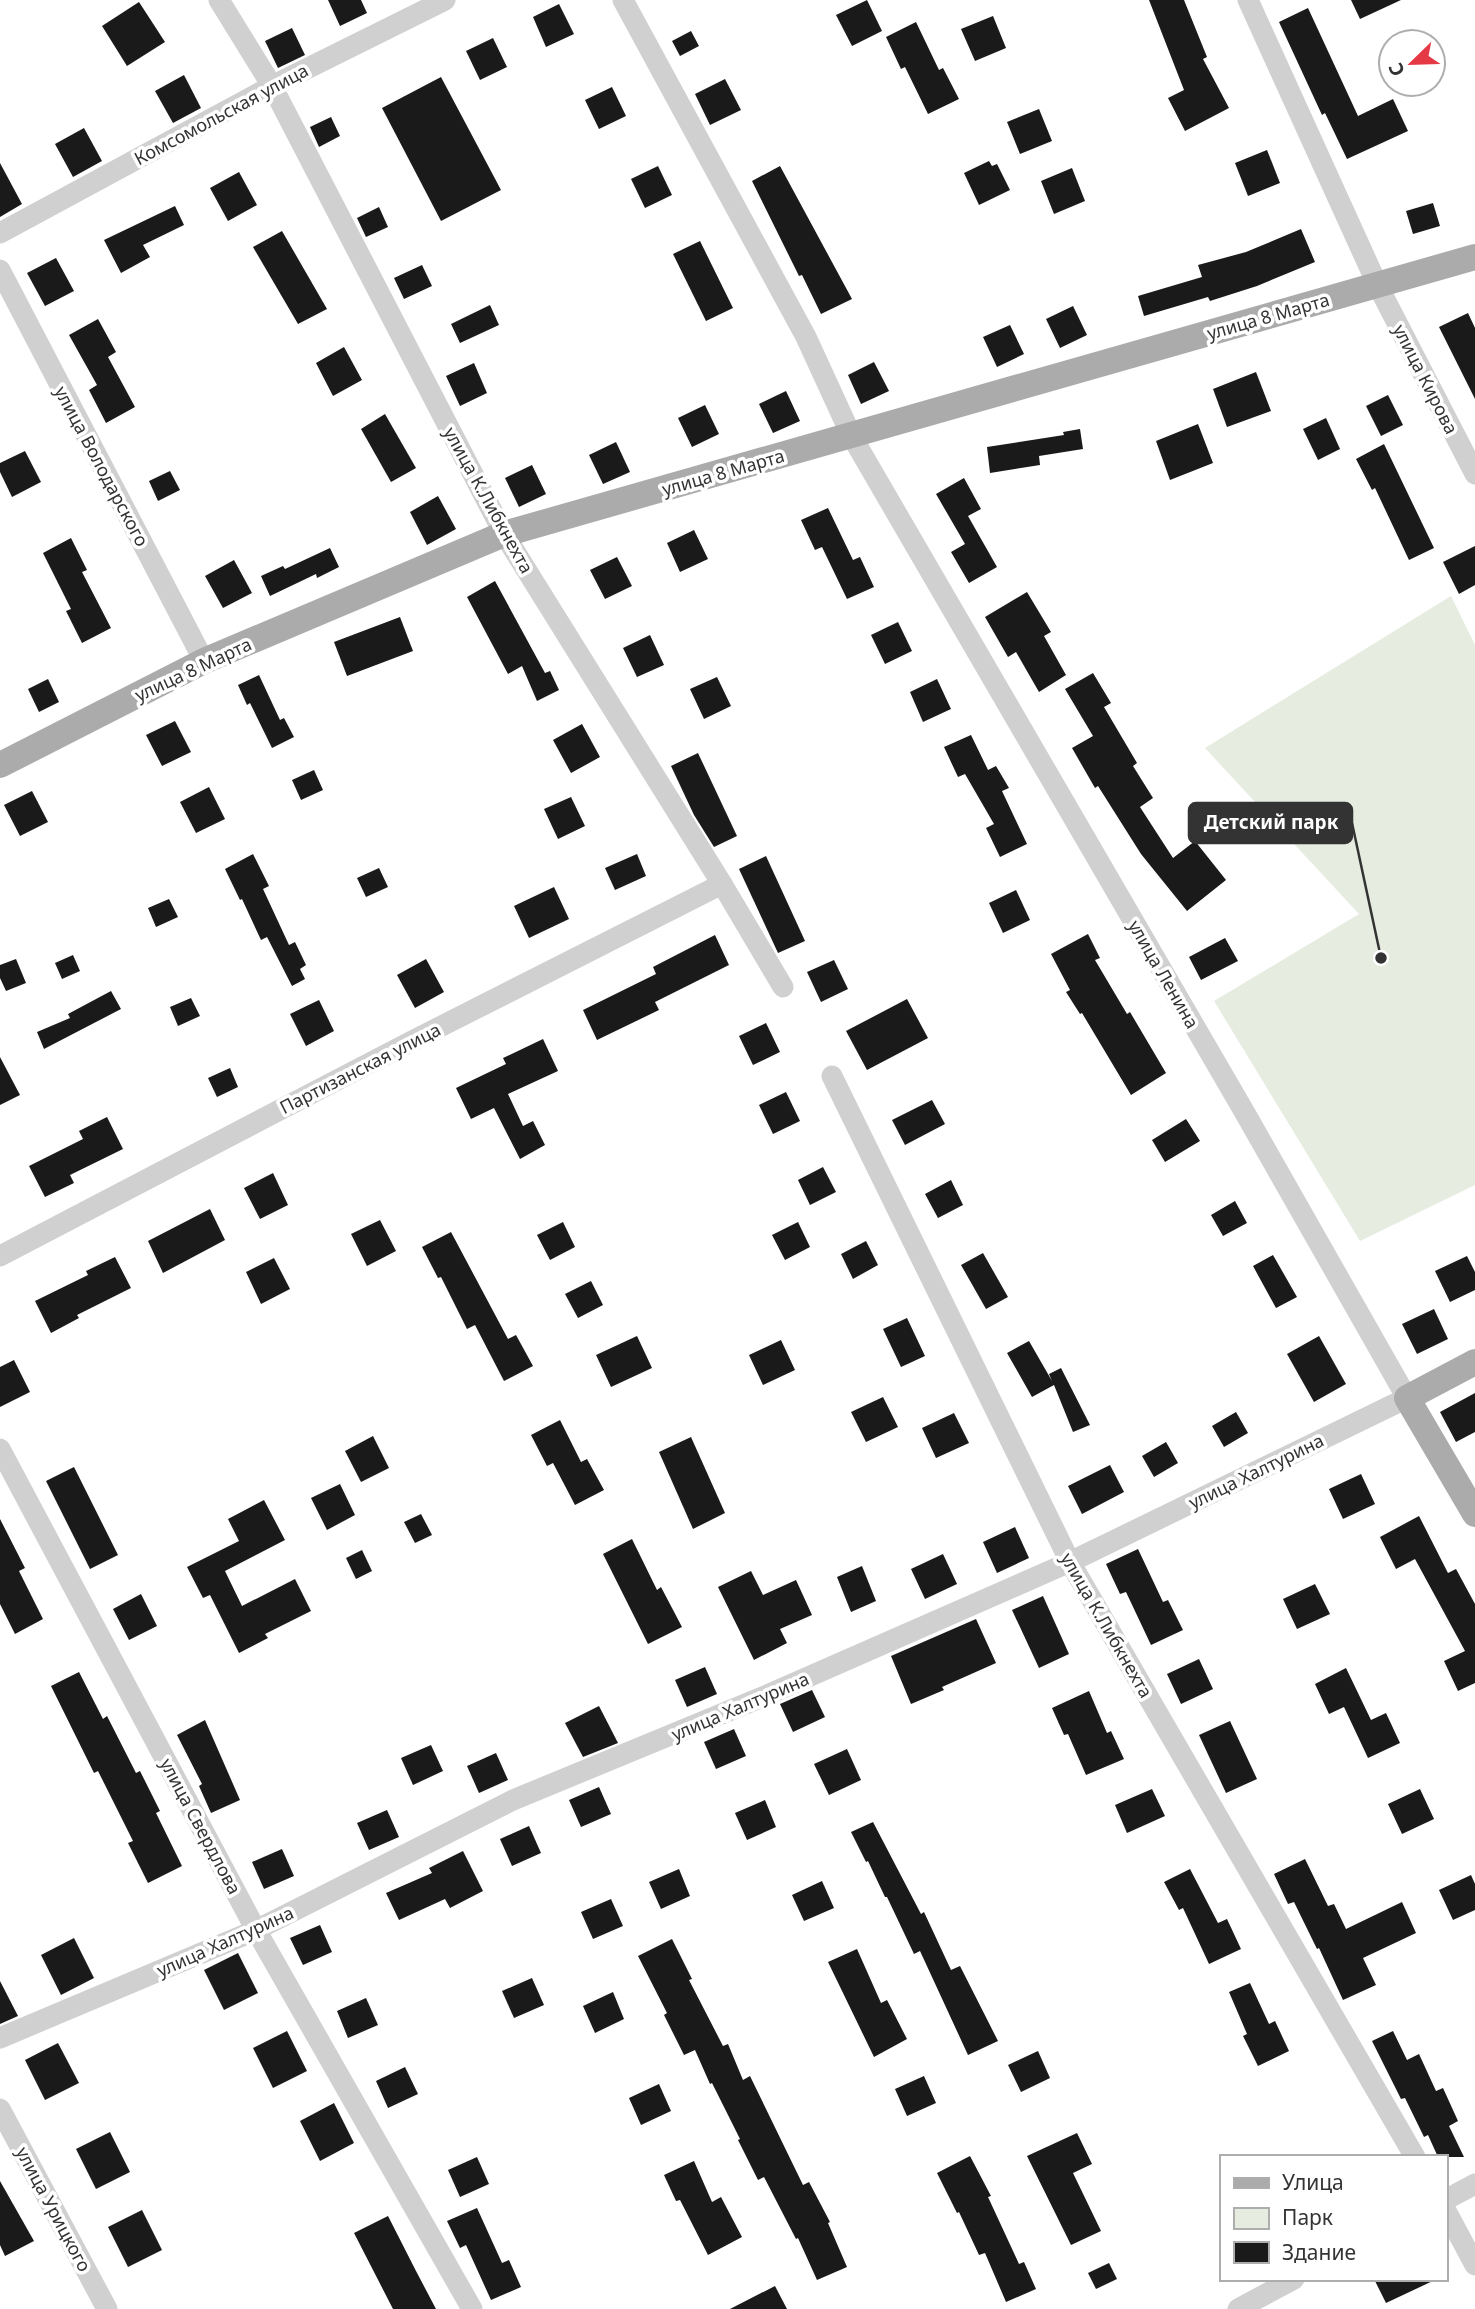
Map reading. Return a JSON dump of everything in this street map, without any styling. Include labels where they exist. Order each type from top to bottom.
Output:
[{"type":"main road","name":"улица 8 Марта","points":[[0,765],[204,662],[504,534],[1475,257]]},
{"type":"main road","name":"улица Халтурина","points":[[1407,1398],[1475,1362]]},
{"type":"main road","name":"улица Ленина","points":[[1407,1398],[1475,1514]]},
{"type":"street","name":"улица К.Либкнехта","points":[[219,0],[272,86],[504,534],[783,987]]},
{"type":"street","name":"Комсомольская улица","points":[[0,233],[272,86],[445,0]]},
{"type":"street","name":"улица Ленина","points":[[623,0],[806,337],[850,435],[1407,1398]]},
{"type":"street","name":"улица Кирова","points":[[1248,0],[1377,284],[1475,474]]},
{"type":"street","name":"улица Володарского","points":[[0,270],[204,662]]},
{"type":"street","name":"Партизанская улица","points":[[0,1256],[412,1041],[722,884]]},
{"type":"street","name":"улица К.Либкнехта","points":[[832,1076],[1070,1562],[1414,2155]]},
{"type":"street","name":"улица Халтурина","points":[[0,2038],[256,1930],[513,1800],[765,1696],[1070,1562],[1407,1398]]},
{"type":"street","name":"улица Свердлова","points":[[0,1449],[256,1930],[472,2309]]},
{"type":"street","name":"улица Урицкого","points":[[0,2109],[107,2309]]},
{"type":"street","points":[[1447,2199],[1475,2184]]},
{"type":"street","points":[[1447,2213],[1475,2265]]},
{"type":"street","points":[[1238,2309],[1290,2281]]},
{"type":"green space","points":[[1451,596],[1475,645],[1475,1185],[1360,1241],[1214,1001],[1359,914],[1205,748]]},
{"type":"building","points":[[328,0],[361,0],[367,13],[340,26]]},
{"type":"building","points":[[867,0],[882,31],[852,46],[836,15]]},
{"type":"building","points":[[1149,0],[1184,0],[1207,57],[1203,59],[1229,108],[1185,131],[1168,98],[1184,90]]},
{"type":"building","points":[[1351,0],[1401,0],[1360,19]]},
{"type":"building","points":[[139,2],[165,42],[127,66],[102,26]]},
{"type":"building","points":[[559,4],[574,34],[546,47],[533,17]]},
{"type":"building","points":[[1308,8],[1358,116],[1393,99],[1408,131],[1347,159],[1325,113],[1322,115],[1279,22]]},
{"type":"building","points":[[993,16],[1006,48],[975,61],[961,29]]},
{"type":"building","points":[[916,22],[939,70],[943,68],[959,99],[928,114],[905,67],[901,69],[886,37]]},
{"type":"building","points":[[292,28],[305,55],[278,68],[265,41]]},
{"type":"building","points":[[691,31],[699,46],[680,56],[672,41]]},
{"type":"building","points":[[493,38],[507,67],[480,80],[466,51]]},
{"type":"building","points":[[184,75],[201,108],[173,123],[155,91]]},
{"type":"building","points":[[441,77],[501,190],[441,221],[382,108]]},
{"type":"building","points":[[725,79],[741,110],[710,125],[695,94]]},
{"type":"building","points":[[612,87],[626,116],[599,129],[585,100]]},
{"type":"building","points":[[1039,109],[1052,141],[1020,154],[1007,122]]},
{"type":"building","points":[[331,117],[340,136],[319,147],[310,127]]},
{"type":"building","points":[[84,128],[102,161],[73,177],[55,144]]},
{"type":"building","points":[[1267,150],[1280,183],[1248,196],[1235,163]]},
{"type":"building","points":[[989,161],[992,166],[997,164],[1010,190],[979,205],[964,173]]},
{"type":"building","points":[[0,163],[22,204],[0,217]]},
{"type":"building","points":[[658,166],[672,195],[645,208],[631,179]]},
{"type":"building","points":[[780,166],[852,299],[821,314],[752,181]]},
{"type":"building","points":[[1072,168],[1085,201],[1054,214],[1041,181]]},
{"type":"building","points":[[239,172],[257,205],[228,221],[210,188]]},
{"type":"building","points":[[1433,203],[1440,226],[1413,234],[1406,211]]},
{"type":"building","points":[[175,206],[184,225],[143,245],[150,257],[121,273],[104,240]]},
{"type":"building","points":[[379,207],[388,227],[366,237],[357,218]]},
{"type":"building","points":[[1301,229],[1315,262],[1257,286],[1210,301],[1208,297],[1144,316],[1138,296],[1202,277],[1198,265],[1246,252]]},
{"type":"building","points":[[282,231],[327,309],[298,324],[253,247]]},
{"type":"building","points":[[700,241],[733,308],[706,321],[673,254]]},
{"type":"building","points":[[56,258],[74,291],[45,306],[27,273]]},
{"type":"building","points":[[422,265],[432,286],[404,299],[394,278]]},
{"type":"building","points":[[490,305],[499,325],[460,343],[451,324]]},
{"type":"building","points":[[1073,306],[1087,335],[1060,348],[1046,319]]},
{"type":"building","points":[[1468,313],[1475,328],[1475,399],[1439,327]]},
{"type":"building","points":[[98,319],[116,352],[108,357],[135,407],[106,423],[89,390],[97,385],[69,335]]},
{"type":"building","points":[[1010,325],[1024,354],[997,367],[983,337]]},
{"type":"building","points":[[344,347],[362,380],[333,396],[316,363]]},
{"type":"building","points":[[874,362],[889,391],[861,404],[848,375]]},
{"type":"building","points":[[474,363],[487,393],[460,406],[446,376]]},
{"type":"building","points":[[1256,372],[1271,411],[1227,427],[1213,389]]},
{"type":"building","points":[[786,391],[800,421],[773,433],[759,404]]},
{"type":"building","points":[[1388,395],[1403,425],[1381,436],[1366,406]]},
{"type":"building","points":[[705,405],[719,434],[692,447],[678,418]]},
{"type":"building","points":[[385,414],[416,468],[391,482],[361,429]]},
{"type":"building","points":[[1326,418],[1340,449],[1318,460],[1303,429]]},
{"type":"building","points":[[1198,424],[1213,463],[1170,480],[1156,441]]},
{"type":"building","points":[[1080,429],[1083,449],[1039,456],[1040,465],[990,473],[987,447],[1064,435],[1063,432]]},
{"type":"building","points":[[616,442],[630,472],[603,484],[589,455]]},
{"type":"building","points":[[1384,444],[1434,548],[1409,560],[1375,488],[1372,490],[1356,459]]},
{"type":"building","points":[[25,451],[41,482],[12,497],[0,472],[0,463]]},
{"type":"building","points":[[532,465],[546,494],[519,507],[505,478]]},
{"type":"building","points":[[170,471],[180,490],[158,501],[149,481]]},
{"type":"building","points":[[964,478],[981,509],[968,516],[997,567],[969,583],[951,552],[965,544],[936,494]]},
{"type":"building","points":[[438,496],[456,529],[427,545],[410,512]]},
{"type":"building","points":[[828,508],[853,560],[860,557],[874,587],[847,599],[822,547],[815,550],[801,520]]},
{"type":"building","points":[[694,530],[708,559],[680,572],[667,543]]},
{"type":"building","points":[[71,538],[87,570],[82,572],[111,628],[82,643],[66,611],[71,609],[43,553]]},
{"type":"building","points":[[1475,546],[1475,585],[1459,594],[1443,562]]},
{"type":"building","points":[[330,548],[339,567],[317,578],[316,574],[270,596],[261,576],[283,566],[285,569]]},
{"type":"building","points":[[617,557],[632,586],[605,599],[590,570]]},
{"type":"building","points":[[234,560],[252,593],[223,608],[205,576]]},
{"type":"building","points":[[495,581],[545,673],[550,671],[559,690],[537,701],[522,666],[508,674],[467,597]]},
{"type":"building","points":[[1027,592],[1051,632],[1044,636],[1066,675],[1039,692],[1016,652],[1008,657],[985,617]]},
{"type":"building","points":[[400,617],[413,651],[347,676],[334,642]]},
{"type":"building","points":[[898,622],[912,651],[885,664],[871,635]]},
{"type":"building","points":[[650,635],[664,665],[637,677],[623,648]]},
{"type":"building","points":[[1093,673],[1111,703],[1104,707],[1137,763],[1133,766],[1153,798],[1140,807],[1173,858],[1195,841],[1226,880],[1187,911],[1141,854],[1098,786],[1095,788],[1072,748],[1093,736],[1065,689]]},
{"type":"building","points":[[259,675],[280,720],[284,718],[294,737],[272,748],[238,685]]},
{"type":"building","points":[[717,677],[731,706],[704,719],[690,689]]},
{"type":"building","points":[[48,679],[59,702],[39,712],[28,689]]},
{"type":"building","points":[[937,679],[951,709],[923,722],[910,692]]},
{"type":"building","points":[[175,721],[191,752],[162,766],[146,735]]},
{"type":"building","points":[[582,724],[600,757],[571,773],[553,740]]},
{"type":"building","points":[[971,735],[988,770],[996,766],[1009,788],[1002,791],[1027,844],[1000,857],[986,828],[994,824],[965,774],[958,777],[944,747]]},
{"type":"building","points":[[698,753],[737,836],[714,847],[694,815],[671,766]]},
{"type":"building","points":[[314,770],[323,790],[301,800],[292,780]]},
{"type":"building","points":[[209,787],[225,819],[196,833],[180,802]]},
{"type":"building","points":[[32,791],[48,822],[20,836],[4,805]]},
{"type":"building","points":[[571,797],[585,826],[558,839],[544,809]]},
{"type":"building","points":[[253,854],[269,886],[263,889],[289,945],[295,942],[306,965],[300,969],[305,979],[292,986],[267,937],[261,940],[225,869]]},
{"type":"building","points":[[637,854],[646,876],[615,890],[605,868]]},
{"type":"building","points":[[766,856],[805,941],[778,953],[739,869]]},
{"type":"building","points":[[379,868],[388,887],[366,897],[357,878]]},
{"type":"building","points":[[554,887],[569,919],[529,938],[514,906]]},
{"type":"building","points":[[1016,890],[1030,920],[1003,933],[989,903]]},
{"type":"building","points":[[169,899],[178,917],[156,927],[148,908]]},
{"type":"building","points":[[1088,934],[1100,958],[1095,960],[1166,1073],[1131,1095],[1082,1013],[1080,1014],[1066,992],[1070,990],[1051,954]]},
{"type":"building","points":[[715,935],[729,965],[655,1002],[659,1010],[597,1040],[583,1010],[656,974],[653,967]]},
{"type":"building","points":[[1225,938],[1238,961],[1201,980],[1189,957]]},
{"type":"building","points":[[73,955],[80,971],[62,979],[55,963]]},
{"type":"building","points":[[16,959],[26,983],[6,991],[0,978],[0,965]]},
{"type":"building","points":[[426,959],[444,992],[415,1008],[397,975]]},
{"type":"building","points":[[834,960],[848,989],[821,1002],[807,972]]},
{"type":"building","points":[[111,991],[121,1009],[44,1049],[37,1032],[70,1018],[68,1014]]},
{"type":"building","points":[[191,998],[200,1016],[178,1026],[170,1007]]},
{"type":"building","points":[[907,999],[928,1038],[867,1070],[846,1031]]},
{"type":"building","points":[[319,1000],[334,1031],[306,1046],[290,1014]]},
{"type":"building","points":[[766,1023],[780,1052],[753,1065],[739,1036]]},
{"type":"building","points":[[543,1039],[558,1071],[508,1094],[523,1126],[533,1121],[545,1145],[520,1159],[494,1108],[471,1119],[456,1088],[506,1064],[503,1058]]},
{"type":"building","points":[[0,1057],[20,1095],[0,1105]]},
{"type":"building","points":[[230,1068],[238,1087],[217,1097],[208,1078]]},
{"type":"building","points":[[786,1092],[800,1121],[773,1134],[759,1105]]},
{"type":"building","points":[[932,1100],[945,1124],[905,1145],[892,1120]]},
{"type":"building","points":[[107,1117],[123,1149],[70,1175],[74,1183],[45,1197],[29,1166],[83,1139],[79,1131]]},
{"type":"building","points":[[1186,1119],[1200,1141],[1165,1162],[1152,1140]]},
{"type":"building","points":[[823,1167],[836,1192],[810,1205],[798,1180]]},
{"type":"building","points":[[273,1173],[288,1205],[260,1219],[244,1188]]},
{"type":"building","points":[[951,1180],[963,1205],[938,1218],[925,1194]]},
{"type":"building","points":[[1235,1201],[1247,1223],[1223,1236],[1211,1215]]},
{"type":"building","points":[[210,1209],[225,1240],[163,1273],[148,1241]]},
{"type":"building","points":[[380,1220],[396,1251],[367,1266],[351,1234]]},
{"type":"building","points":[[563,1222],[575,1247],[550,1260],[537,1235]]},
{"type":"building","points":[[798,1222],[810,1247],[785,1260],[772,1235]]},
{"type":"building","points":[[451,1232],[508,1339],[516,1335],[533,1366],[504,1381],[475,1325],[467,1329],[441,1277],[438,1278],[422,1247]]},
{"type":"building","points":[[866,1241],[878,1265],[853,1279],[841,1254]]},
{"type":"building","points":[[983,1253],[1008,1297],[986,1309],[961,1265]]},
{"type":"building","points":[[1273,1255],[1297,1297],[1276,1308],[1253,1266]]},
{"type":"building","points":[[1467,1256],[1475,1272],[1475,1290],[1450,1302],[1435,1271]]},
{"type":"building","points":[[115,1257],[131,1288],[77,1315],[79,1318],[51,1333],[35,1301],[88,1275],[86,1271]]},
{"type":"building","points":[[274,1258],[290,1289],[261,1304],[246,1272]]},
{"type":"building","points":[[591,1281],[603,1305],[578,1318],[565,1294]]},
{"type":"building","points":[[1434,1309],[1448,1339],[1417,1354],[1402,1324]]},
{"type":"building","points":[[907,1318],[925,1356],[901,1367],[883,1329]]},
{"type":"building","points":[[637,1336],[652,1368],[611,1387],[596,1355]]},
{"type":"building","points":[[1319,1336],[1346,1384],[1314,1402],[1287,1354]]},
{"type":"building","points":[[781,1340],[795,1370],[763,1385],[749,1355]]},
{"type":"building","points":[[1029,1341],[1052,1381],[1049,1374],[1061,1368],[1090,1425],[1073,1432],[1054,1385],[1032,1397],[1007,1353]]},
{"type":"building","points":[[14,1360],[30,1392],[0,1407],[0,1367]]},
{"type":"building","points":[[1475,1393],[1475,1432],[1456,1442],[1440,1412]]},
{"type":"building","points":[[883,1397],[898,1427],[866,1442],[851,1412]]},
{"type":"building","points":[[1236,1412],[1248,1433],[1224,1447],[1212,1426]]},
{"type":"building","points":[[954,1413],[969,1443],[936,1458],[922,1428]]},
{"type":"building","points":[[560,1420],[581,1462],[587,1459],[604,1490],[575,1505],[553,1463],[547,1466],[531,1435]]},
{"type":"building","points":[[373,1436],[389,1468],[361,1482],[345,1451]]},
{"type":"building","points":[[691,1437],[725,1513],[693,1529],[659,1452]]},
{"type":"building","points":[[1166,1442],[1178,1463],[1154,1477],[1142,1456]]},
{"type":"building","points":[[1110,1465],[1124,1492],[1082,1514],[1068,1486]]},
{"type":"building","points":[[74,1467],[118,1555],[90,1569],[46,1481]]},
{"type":"building","points":[[1361,1474],[1375,1504],[1343,1519],[1329,1489]]},
{"type":"building","points":[[340,1484],[355,1515],[327,1530],[311,1498]]},
{"type":"building","points":[[264,1500],[285,1540],[225,1571],[242,1606],[295,1579],[311,1611],[265,1634],[268,1638],[239,1653],[210,1595],[203,1598],[187,1567],[239,1541],[228,1519]]},
{"type":"building","points":[[421,1514],[432,1535],[415,1543],[404,1522]]},
{"type":"building","points":[[1419,1516],[1448,1573],[1456,1569],[1475,1604],[1475,1683],[1458,1691],[1444,1661],[1465,1651],[1415,1559],[1396,1569],[1380,1537]]},
{"type":"building","points":[[0,1519],[25,1568],[19,1571],[43,1619],[15,1634],[0,1604]]},
{"type":"building","points":[[1015,1527],[1029,1558],[997,1573],[983,1542]]},
{"type":"building","points":[[632,1539],[657,1590],[661,1587],[682,1627],[648,1644],[603,1554]]},
{"type":"building","points":[[1138,1549],[1163,1602],[1168,1600],[1183,1630],[1151,1645],[1126,1592],[1120,1594],[1106,1564]]},
{"type":"building","points":[[362,1550],[372,1571],[356,1579],[346,1558]]},
{"type":"building","points":[[943,1554],[957,1584],[925,1599],[911,1569]]},
{"type":"building","points":[[862,1566],[876,1601],[851,1612],[837,1577]]},
{"type":"building","points":[[751,1571],[763,1595],[796,1580],[812,1615],[780,1629],[787,1643],[754,1660],[718,1587]]},
{"type":"building","points":[[1315,1584],[1330,1614],[1297,1629],[1283,1599]]},
{"type":"building","points":[[141,1594],[157,1626],[129,1640],[113,1609]]},
{"type":"building","points":[[1043,1596],[1069,1654],[1039,1668],[1012,1610]]},
{"type":"building","points":[[976,1619],[996,1663],[911,1704],[891,1656]]},
{"type":"building","points":[[1199,1659],[1213,1689],[1181,1704],[1167,1674]]},
{"type":"building","points":[[705,1667],[717,1694],[687,1707],[675,1680]]},
{"type":"building","points":[[1346,1668],[1371,1720],[1386,1713],[1400,1743],[1368,1758],[1344,1707],[1329,1714],[1315,1684]]},
{"type":"building","points":[[79,1672],[103,1719],[107,1716],[136,1773],[140,1771],[160,1811],[156,1813],[182,1866],[148,1883],[128,1843],[133,1841],[98,1771],[94,1773],[51,1686]]},
{"type":"building","points":[[812,1690],[825,1717],[793,1732],[780,1704]]},
{"type":"building","points":[[1089,1691],[1107,1733],[1111,1731],[1124,1759],[1086,1775],[1068,1734],[1064,1735],[1052,1708]]},
{"type":"building","points":[[599,1706],[618,1743],[583,1757],[565,1723]]},
{"type":"building","points":[[205,1720],[240,1800],[211,1813],[199,1786],[202,1784],[177,1735]]},
{"type":"building","points":[[1230,1721],[1257,1779],[1226,1793],[1199,1735]]},
{"type":"building","points":[[734,1729],[746,1756],[716,1769],[704,1742]]},
{"type":"building","points":[[431,1745],[443,1771],[413,1785],[401,1758]]},
{"type":"building","points":[[847,1749],[861,1780],[829,1795],[814,1764]]},
{"type":"building","points":[[496,1753],[508,1780],[479,1793],[467,1766]]},
{"type":"building","points":[[599,1787],[611,1814],[581,1827],[569,1800]]},
{"type":"building","points":[[1152,1789],[1165,1816],[1127,1833],[1115,1805]]},
{"type":"building","points":[[1420,1789],[1434,1819],[1402,1834],[1388,1804]]},
{"type":"building","points":[[765,1800],[776,1827],[747,1840],[735,1813]]},
{"type":"building","points":[[387,1810],[399,1837],[369,1850],[357,1823]]},
{"type":"building","points":[[873,1822],[921,1914],[924,1912],[951,1970],[960,1966],[998,2041],[968,2055],[920,1951],[914,1954],[887,1897],[851,1832]]},
{"type":"building","points":[[529,1826],[541,1853],[512,1866],[500,1839]]},
{"type":"building","points":[[282,1849],[294,1876],[264,1889],[252,1862]]},
{"type":"building","points":[[463,1851],[483,1891],[450,1908],[445,1899],[399,1920],[386,1893],[432,1873],[429,1868]]},
{"type":"building","points":[[1305,1859],[1328,1906],[1334,1904],[1346,1929],[1402,1902],[1416,1933],[1363,1958],[1376,1985],[1343,2000],[1294,1902],[1288,1904],[1274,1874]]},
{"type":"building","points":[[679,1869],[690,1896],[661,1909],[649,1882]]},
{"type":"building","points":[[1190,1869],[1218,1923],[1227,1919],[1241,1949],[1209,1964],[1183,1908],[1179,1910],[1164,1882]]},
{"type":"building","points":[[1471,1875],[1475,1884],[1475,1910],[1453,1920],[1439,1890]]},
{"type":"building","points":[[822,1881],[834,1908],[804,1921],[792,1895]]},
{"type":"building","points":[[611,1899],[623,1926],[593,1939],[581,1912]]},
{"type":"building","points":[[320,1925],[332,1952],[303,1965],[290,1938]]},
{"type":"building","points":[[74,1938],[94,1978],[61,1995],[41,1955]]},
{"type":"building","points":[[672,1939],[692,1979],[689,1980],[723,2046],[728,2044],[743,2080],[750,2076],[803,2185],[809,2182],[830,2222],[828,2223],[847,2267],[817,2280],[798,2238],[796,2239],[764,2177],[758,2180],[695,2050],[684,2055],[664,2015],[667,2013],[638,1956]]},
{"type":"building","points":[[857,1949],[881,2003],[887,2000],[907,2039],[874,2057],[828,1962]]},
{"type":"building","points":[[238,1953],[258,1993],[224,2010],[204,1970]]},
{"type":"building","points":[[532,1978],[544,2005],[514,2018],[502,1991]]},
{"type":"building","points":[[0,1981],[18,2016],[0,2024]]},
{"type":"building","points":[[1250,1983],[1269,2024],[1275,2021],[1289,2051],[1258,2066],[1243,2036],[1247,2034],[1229,1992]]},
{"type":"building","points":[[613,1992],[624,2019],[595,2033],[583,2006]]},
{"type":"building","points":[[366,1998],[378,2025],[348,2038],[337,2011]]},
{"type":"building","points":[[287,2031],[307,2071],[273,2088],[253,2048]]},
{"type":"building","points":[[1393,2031],[1407,2060],[1419,2054],[1436,2091],[1443,2088],[1458,2121],[1449,2126],[1464,2157],[1437,2155],[1428,2135],[1424,2137],[1405,2098],[1401,2099],[1372,2041]]},
{"type":"building","points":[[58,2043],[79,2083],[45,2100],[25,2060]]},
{"type":"building","points":[[1038,2051],[1050,2078],[1021,2092],[1008,2065]]},
{"type":"building","points":[[405,2067],[418,2094],[388,2108],[376,2081]]},
{"type":"building","points":[[924,2076],[936,2103],[907,2116],[895,2089]]},
{"type":"building","points":[[659,2084],[671,2111],[641,2125],[629,2098]]},
{"type":"building","points":[[334,2103],[354,2143],[320,2161],[300,2121]]},
{"type":"building","points":[[110,2132],[130,2172],[96,2189],[76,2149]]},
{"type":"building","points":[[1077,2133],[1092,2164],[1073,2173],[1101,2231],[1071,2245],[1027,2156]]},
{"type":"building","points":[[970,2156],[991,2196],[988,2197],[1019,2264],[1024,2262],[1036,2289],[1006,2302],[985,2253],[979,2255],[937,2173]]},
{"type":"building","points":[[477,2157],[489,2184],[460,2197],[448,2170]]},
{"type":"building","points":[[694,2161],[712,2202],[721,2197],[742,2237],[708,2255],[664,2175]]},
{"type":"building","points":[[0,2181],[34,2241],[5,2256],[0,2245]]},
{"type":"building","points":[[477,2208],[502,2263],[509,2260],[521,2287],[491,2300],[466,2245],[460,2248],[447,2221]]},
{"type":"building","points":[[142,2210],[162,2250],[128,2267],[108,2227]]},
{"type":"building","points":[[388,2216],[436,2309],[393,2309],[354,2233]]},
{"type":"building","points":[[1109,2263],[1117,2279],[1096,2289],[1088,2273]]},
{"type":"building","points":[[1375,2281],[1433,2281],[1386,2303]]},
{"type":"building","points":[[775,2286],[787,2309],[730,2309]]},
{"type":"place","name":"Детский парк","points":[[1381,958]]}]
